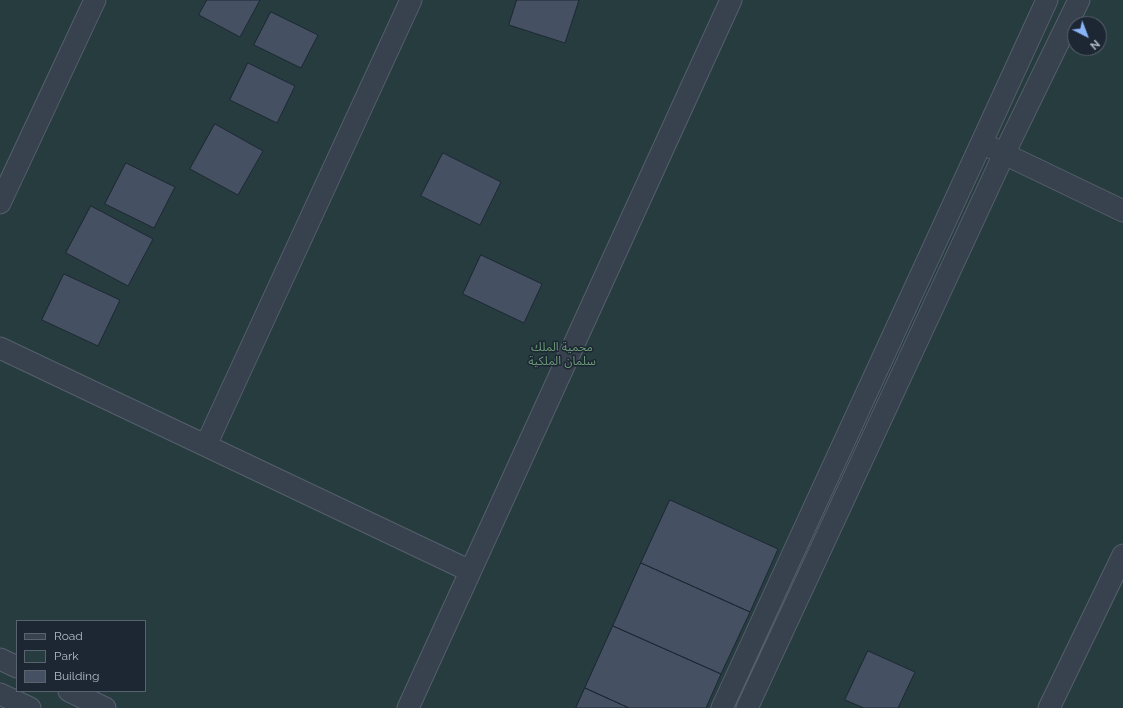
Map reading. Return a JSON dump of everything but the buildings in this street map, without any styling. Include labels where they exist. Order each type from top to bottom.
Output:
[{"type":"street","points":[[0,204],[95,0]]},
{"type":"street","points":[[206,445],[410,0]]},
{"type":"street","points":[[408,708],[730,0]]},
{"type":"street","points":[[722,708],[980,142],[1047,0]]},
{"type":"street","points":[[752,706],[1004,154],[1079,0]]},
{"type":"street","points":[[980,142],[1123,211]]},
{"type":"street","points":[[0,348],[470,571]]},
{"type":"street","points":[[1049,708],[1123,555]]},
{"type":"street","points":[[0,659],[16,667]]},
{"type":"street","points":[[71,692],[105,708]]},
{"type":"street","points":[[0,694],[30,708]]},
{"type":"green space","name":"محمية الملك سلمان الملكية","points":[[0,0],[1123,0],[1123,708],[0,708]]}]
